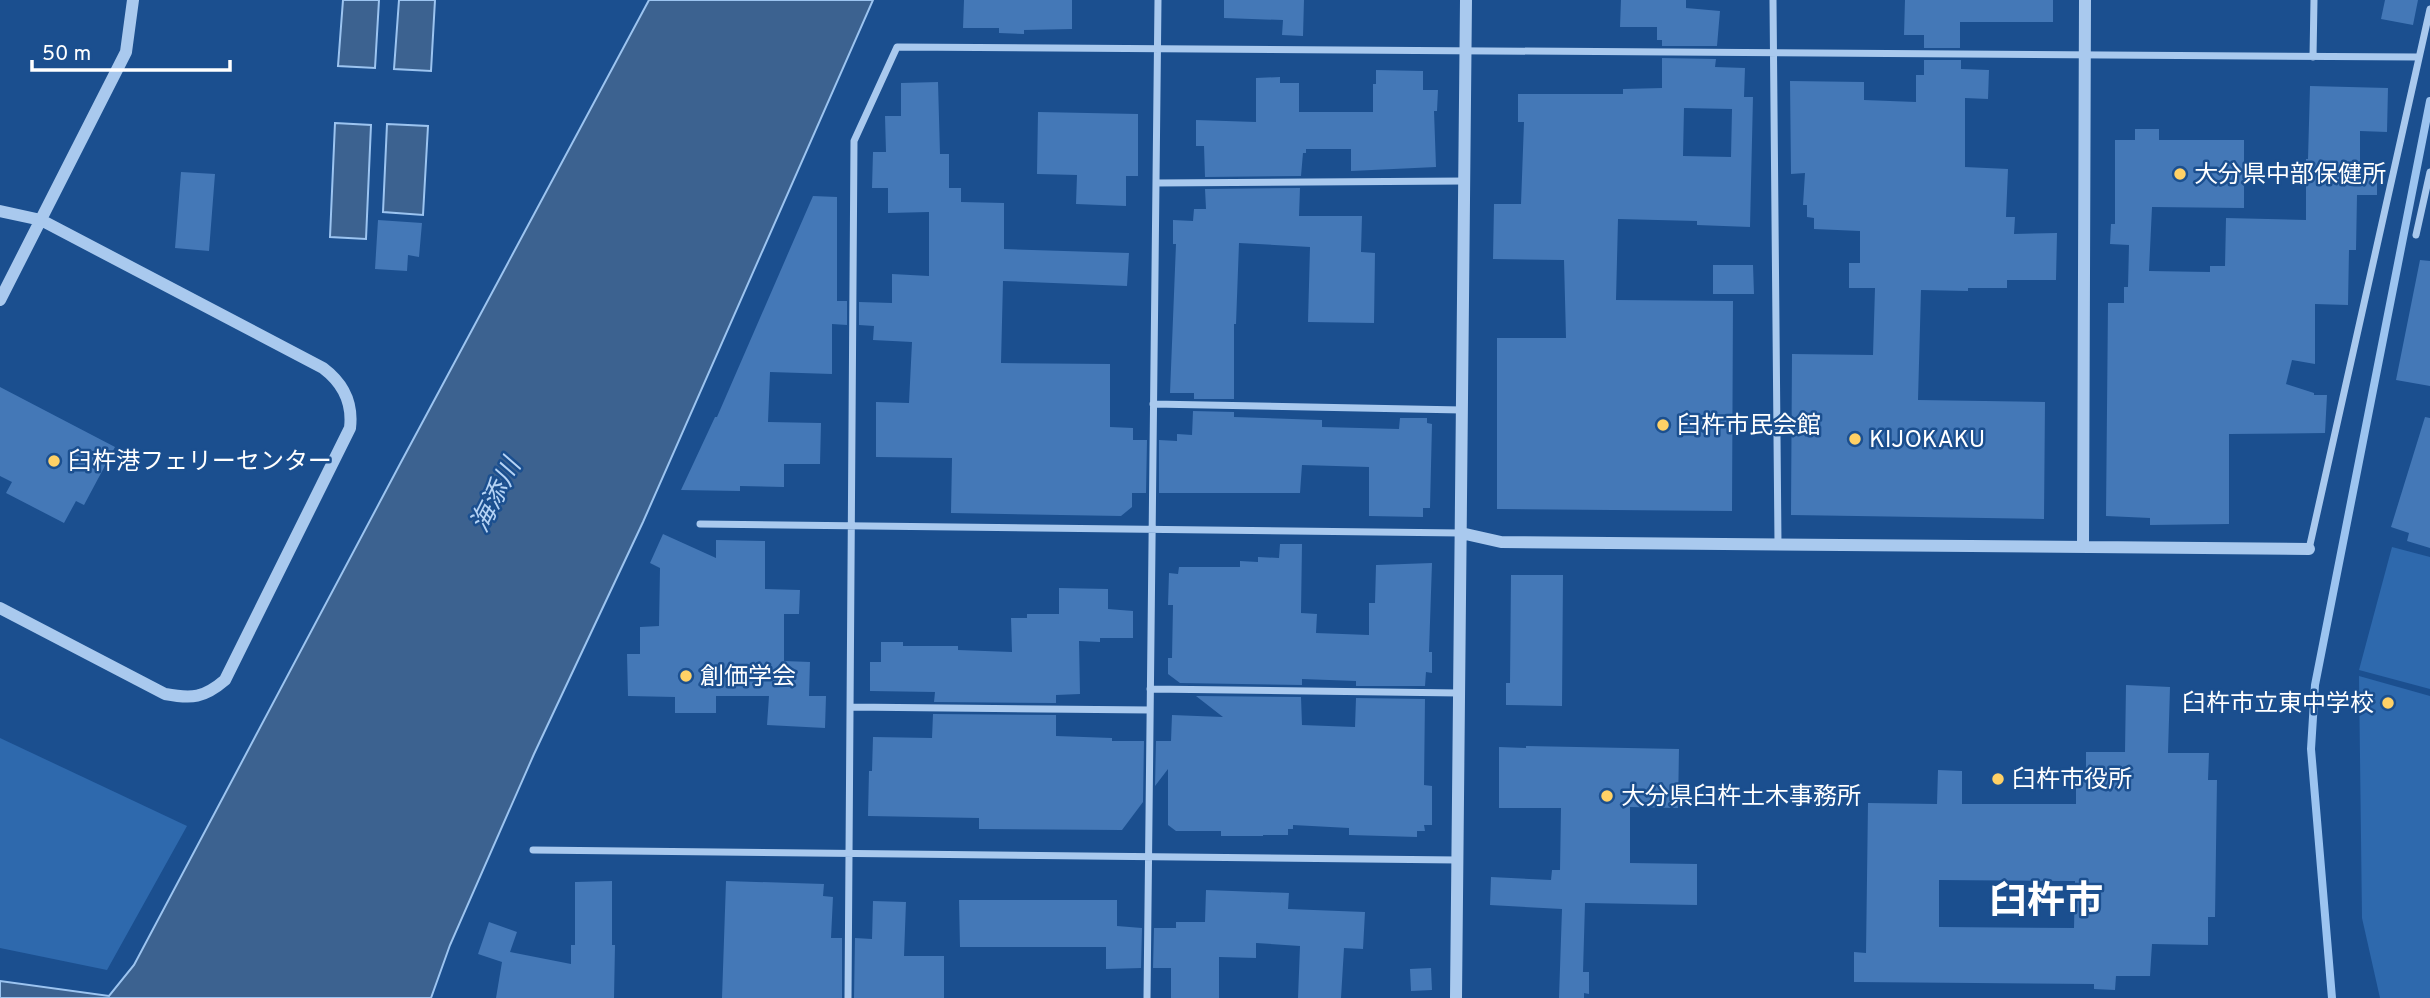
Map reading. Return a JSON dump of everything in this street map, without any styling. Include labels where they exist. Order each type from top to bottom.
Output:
[{"type":"street","points":[[0,300],[126,52],[133,0]]},
{"type":"street","points":[[1147,998],[1158,0]]},
{"type":"street","points":[[1455,998],[1466,0]]},
{"type":"street","points":[[1773,0],[1778,544]]},
{"type":"street","points":[[2083,547],[2085,0]]},
{"type":"street","points":[[2313,57],[2314,0]]},
{"type":"street","points":[[700,524],[1461,533],[1501,542],[2309,549],[2430,9]]},
{"type":"street","points":[[848,998],[854,141],[897,47],[2419,57]]},
{"type":"street","points":[[2416,235],[2430,172]]},
{"type":"street","points":[[1156,183],[1465,181]]},
{"type":"street","points":[[0,211],[41,220],[323,368],[340,383],[351,410],[351,428],[225,680],[209,694],[185,698],[165,694],[0,608]]},
{"type":"street","points":[[1153,404],[1462,410]]},
{"type":"street","points":[[1150,689],[1459,693]]},
{"type":"street","points":[[850,707],[1150,710]]},
{"type":"street","points":[[533,850],[1457,860]]},
{"type":"shaded area","points":[[2392,547],[2430,557],[2430,689],[2359,670]]},
{"type":"shaded area","points":[[2359,676],[2430,696],[2430,998],[2380,998],[2362,918]]},
{"type":"shaded area","points":[[0,738],[187,826],[107,970],[0,948]]},
{"type":"water","points":[[343,0],[379,0],[375,68],[338,66]]},
{"type":"water","points":[[399,0],[435,0],[431,71],[394,69]]},
{"type":"water","name":"海添川","points":[[649,0],[873,0],[643,522],[534,754],[450,945],[431,998],[0,998],[0,981],[109,996],[134,965]]},
{"type":"water","points":[[335,123],[371,125],[366,239],[330,237]]},
{"type":"water","points":[[387,124],[428,126],[423,215],[383,212]]},
{"type":"building","points":[[964,0],[1072,0],[1072,29],[1024,30],[1024,34],[999,33],[999,28],[963,28]]},
{"type":"building","points":[[1224,0],[1304,0],[1303,36],[1282,35],[1283,20],[1224,18]]},
{"type":"building","points":[[1621,0],[1686,0],[1686,8],[1720,11],[1717,46],[1662,46],[1662,40],[1657,40],[1657,27],[1620,27]]},
{"type":"building","points":[[1905,0],[2053,0],[2053,22],[1960,22],[1960,48],[1924,48],[1924,35],[1904,35]]},
{"type":"building","points":[[2385,0],[2418,0],[2413,25],[2381,19]]},
{"type":"building","points":[[1662,58],[1716,59],[1715,67],[1745,68],[1744,97],[1753,97],[1750,227],[1697,225],[1697,221],[1618,219],[1616,300],[1733,301],[1732,511],[1497,509],[1497,338],[1566,338],[1564,260],[1493,259],[1494,204],[1521,204],[1524,122],[1518,122],[1518,94],[1623,94],[1623,89],[1662,88]],"holes":[[[1684,108],[1732,109],[1731,157],[1683,156]]]},
{"type":"building","points":[[1924,60],[1961,60],[1961,69],[1989,70],[1988,99],[1965,98],[1965,167],[2008,169],[2006,217],[2015,217],[2014,234],[2057,233],[2056,280],[2007,280],[2007,288],[1968,288],[1968,291],[1921,290],[1918,400],[2045,402],[2044,519],[1791,515],[1792,354],[1873,355],[1875,288],[1849,288],[1849,263],[1860,263],[1860,231],[1814,229],[1814,218],[1807,217],[1807,205],[1803,205],[1805,173],[1791,174],[1790,81],[1864,82],[1864,100],[1916,102],[1916,75],[1924,75]]},
{"type":"building","points":[[1376,70],[1423,71],[1423,90],[1438,90],[1437,111],[1434,111],[1436,167],[1351,171],[1351,149],[1306,149],[1306,153],[1303,153],[1301,176],[1205,177],[1204,146],[1196,146],[1196,120],[1256,122],[1256,78],[1280,77],[1280,83],[1299,83],[1299,112],[1373,112]]},
{"type":"building","points":[[938,82],[940,154],[949,154],[949,188],[961,188],[961,202],[1004,203],[1004,249],[1129,253],[1127,286],[1003,281],[1001,363],[1110,364],[1110,427],[1133,428],[1133,440],[1147,440],[1146,493],[1132,493],[1132,507],[1121,516],[951,513],[952,458],[876,457],[876,402],[909,403],[912,342],[873,340],[874,326],[859,325],[859,302],[892,303],[892,274],[929,276],[929,212],[888,213],[888,188],[872,188],[873,152],[886,152],[885,116],[901,116],[901,83]]},
{"type":"building","points":[[2310,86],[2388,88],[2387,132],[2360,131],[2360,172],[2377,172],[2377,195],[2357,195],[2356,250],[2349,250],[2348,305],[2315,304],[2315,364],[2292,360],[2286,384],[2314,395],[2327,395],[2325,433],[2229,434],[2229,524],[2150,525],[2150,518],[2106,516],[2108,303],[2124,303],[2124,287],[2128,287],[2129,245],[2110,244],[2111,224],[2115,224],[2115,140],[2135,140],[2135,129],[2159,129],[2159,140],[2244,140],[2244,208],[2152,207],[2149,271],[2210,272],[2210,266],[2225,266],[2226,218],[2306,220]]},
{"type":"building","points":[[1038,112],[1138,114],[1138,176],[1126,176],[1126,206],[1076,204],[1077,175],[1037,174]]},
{"type":"building","points":[[181,172],[215,174],[209,251],[175,248]]},
{"type":"building","points":[[1300,188],[1299,216],[1362,216],[1361,252],[1375,253],[1374,323],[1308,322],[1310,247],[1239,243],[1234,324],[1234,399],[1194,399],[1194,393],[1170,393],[1176,244],[1173,244],[1173,220],[1193,221],[1194,209],[1206,209],[1205,189]]},
{"type":"building","points":[[813,196],[837,197],[837,301],[847,301],[847,325],[832,324],[832,374],[770,372],[768,422],[821,423],[820,464],[784,464],[784,487],[740,486],[740,491],[681,490],[717,417]]},
{"type":"building","points":[[378,220],[422,223],[419,257],[408,255],[407,271],[375,269]]},
{"type":"building","points":[[2420,260],[2430,261],[2430,386],[2396,380]]},
{"type":"building","points":[[1713,265],[1753,265],[1754,294],[1713,294]]},
{"type":"building","name":"臼杵港フェリーセンター","points":[[0,387],[115,447],[84,505],[76,501],[64,523],[6,493],[12,482],[0,476]]},
{"type":"building","points":[[1193,411],[1234,412],[1234,417],[1322,420],[1322,427],[1399,429],[1400,418],[1427,418],[1427,423],[1432,424],[1430,508],[1423,508],[1423,517],[1369,516],[1369,467],[1302,465],[1300,493],[1159,493],[1159,440],[1177,441],[1177,434],[1192,435]]},
{"type":"building","points":[[2425,417],[2430,418],[2430,548],[2407,541],[2409,533],[2391,527]]},
{"type":"building","points":[[663,534],[716,558],[716,540],[765,541],[765,589],[800,590],[799,614],[784,614],[784,661],[810,662],[809,696],[826,696],[825,728],[767,725],[769,696],[716,696],[716,713],[675,713],[675,697],[628,696],[627,654],[640,654],[640,627],[659,626],[660,568],[650,563]]},
{"type":"building","points":[[1280,544],[1302,544],[1301,613],[1317,614],[1316,633],[1369,635],[1369,603],[1375,603],[1376,565],[1432,563],[1429,652],[1432,652],[1432,673],[1426,672],[1425,686],[1356,686],[1356,681],[1302,679],[1302,685],[1180,683],[1168,674],[1168,658],[1172,658],[1173,605],[1168,605],[1169,573],[1178,574],[1179,567],[1240,567],[1240,561],[1258,562],[1258,557],[1279,558]]},
{"type":"building","points":[[1511,575],[1563,575],[1562,706],[1506,705],[1506,683],[1510,683]]},
{"type":"building","points":[[1059,588],[1108,589],[1108,609],[1133,611],[1133,638],[1100,638],[1100,642],[1079,641],[1080,694],[1056,695],[1056,703],[934,702],[935,692],[870,691],[870,662],[881,662],[881,642],[903,642],[903,646],[958,646],[958,650],[1012,652],[1011,618],[1027,618],[1027,614],[1059,614]]},
{"type":"building","points":[[2126,685],[2170,687],[2168,753],[2209,753],[2208,780],[2217,780],[2215,917],[2208,917],[2208,945],[2152,944],[2150,976],[2116,976],[2115,990],[2094,989],[2094,984],[1854,982],[1854,952],[1866,953],[1868,803],[1937,804],[1938,770],[1962,771],[1962,804],[2076,804],[2076,780],[2086,780],[2086,752],[2125,752]],"holes":[[[1939,880],[2075,881],[2074,928],[1939,927]]]},
{"type":"building","points":[[1196,696],[1301,697],[1302,725],[1355,727],[1356,698],[1425,699],[1424,785],[1432,786],[1432,825],[1424,825],[1425,831],[1417,831],[1417,837],[1349,835],[1349,828],[1293,825],[1293,829],[1288,829],[1288,835],[1221,836],[1221,831],[1176,831],[1168,825],[1168,769],[1155,786],[1156,741],[1171,741],[1172,715],[1223,717]]},
{"type":"building","points":[[933,714],[1056,715],[1056,736],[1144,741],[1143,802],[1122,830],[979,829],[979,818],[868,816],[873,737],[932,738]]},
{"type":"building","points":[[1499,747],[1679,749],[1678,808],[1630,807],[1630,863],[1697,864],[1697,905],[1585,903],[1583,972],[1589,972],[1589,994],[1584,993],[1584,998],[1559,998],[1562,909],[1490,905],[1491,877],[1551,880],[1552,870],[1560,870],[1561,808],[1499,808]]},
{"type":"building","points":[[612,881],[614,998],[496,998],[502,962],[478,954],[489,922],[517,932],[510,952],[571,964],[571,945],[575,945],[575,882]]},
{"type":"building","points":[[726,881],[824,884],[823,896],[833,897],[831,938],[842,938],[842,998],[722,998]]},
{"type":"building","points":[[1206,890],[1289,893],[1288,909],[1365,912],[1363,949],[1344,948],[1341,998],[1298,998],[1300,946],[1256,943],[1256,958],[1219,957],[1219,998],[1171,998],[1171,968],[1153,968],[1154,928],[1176,928],[1176,922],[1205,922]]},
{"type":"building","points":[[959,900],[1117,900],[1117,926],[1142,928],[1141,968],[1106,969],[1106,947],[960,947]]},
{"type":"building","points":[[873,901],[906,902],[904,956],[944,956],[944,998],[854,998],[855,938],[872,939]]},
{"type":"building","points":[[1431,968],[1432,990],[1411,991],[1410,969]]},
{"type":"waterway","points":[[2332,998],[2311,749],[2315,685],[2430,101]]},
{"type":"place","name":"大分県中部保健所","points":[[2180,174]]},
{"type":"place","name":"臼杵市民会館","points":[[1663,425]]},
{"type":"place","name":"KIJOKAKU","points":[[1855,439]]},
{"type":"place","name":"臼杵港フェリーセンター","points":[[54,461]]},
{"type":"place","name":"創価学会","points":[[686,676]]},
{"type":"place","name":"臼杵市立東中学校","points":[[2388,703]]},
{"type":"place","name":"臼杵市役所","points":[[1998,779]]},
{"type":"place","name":"大分県臼杵土木事務所","points":[[1607,796]]},
{"type":"district","name":"臼杵市","points":[[2046,900]]}]
